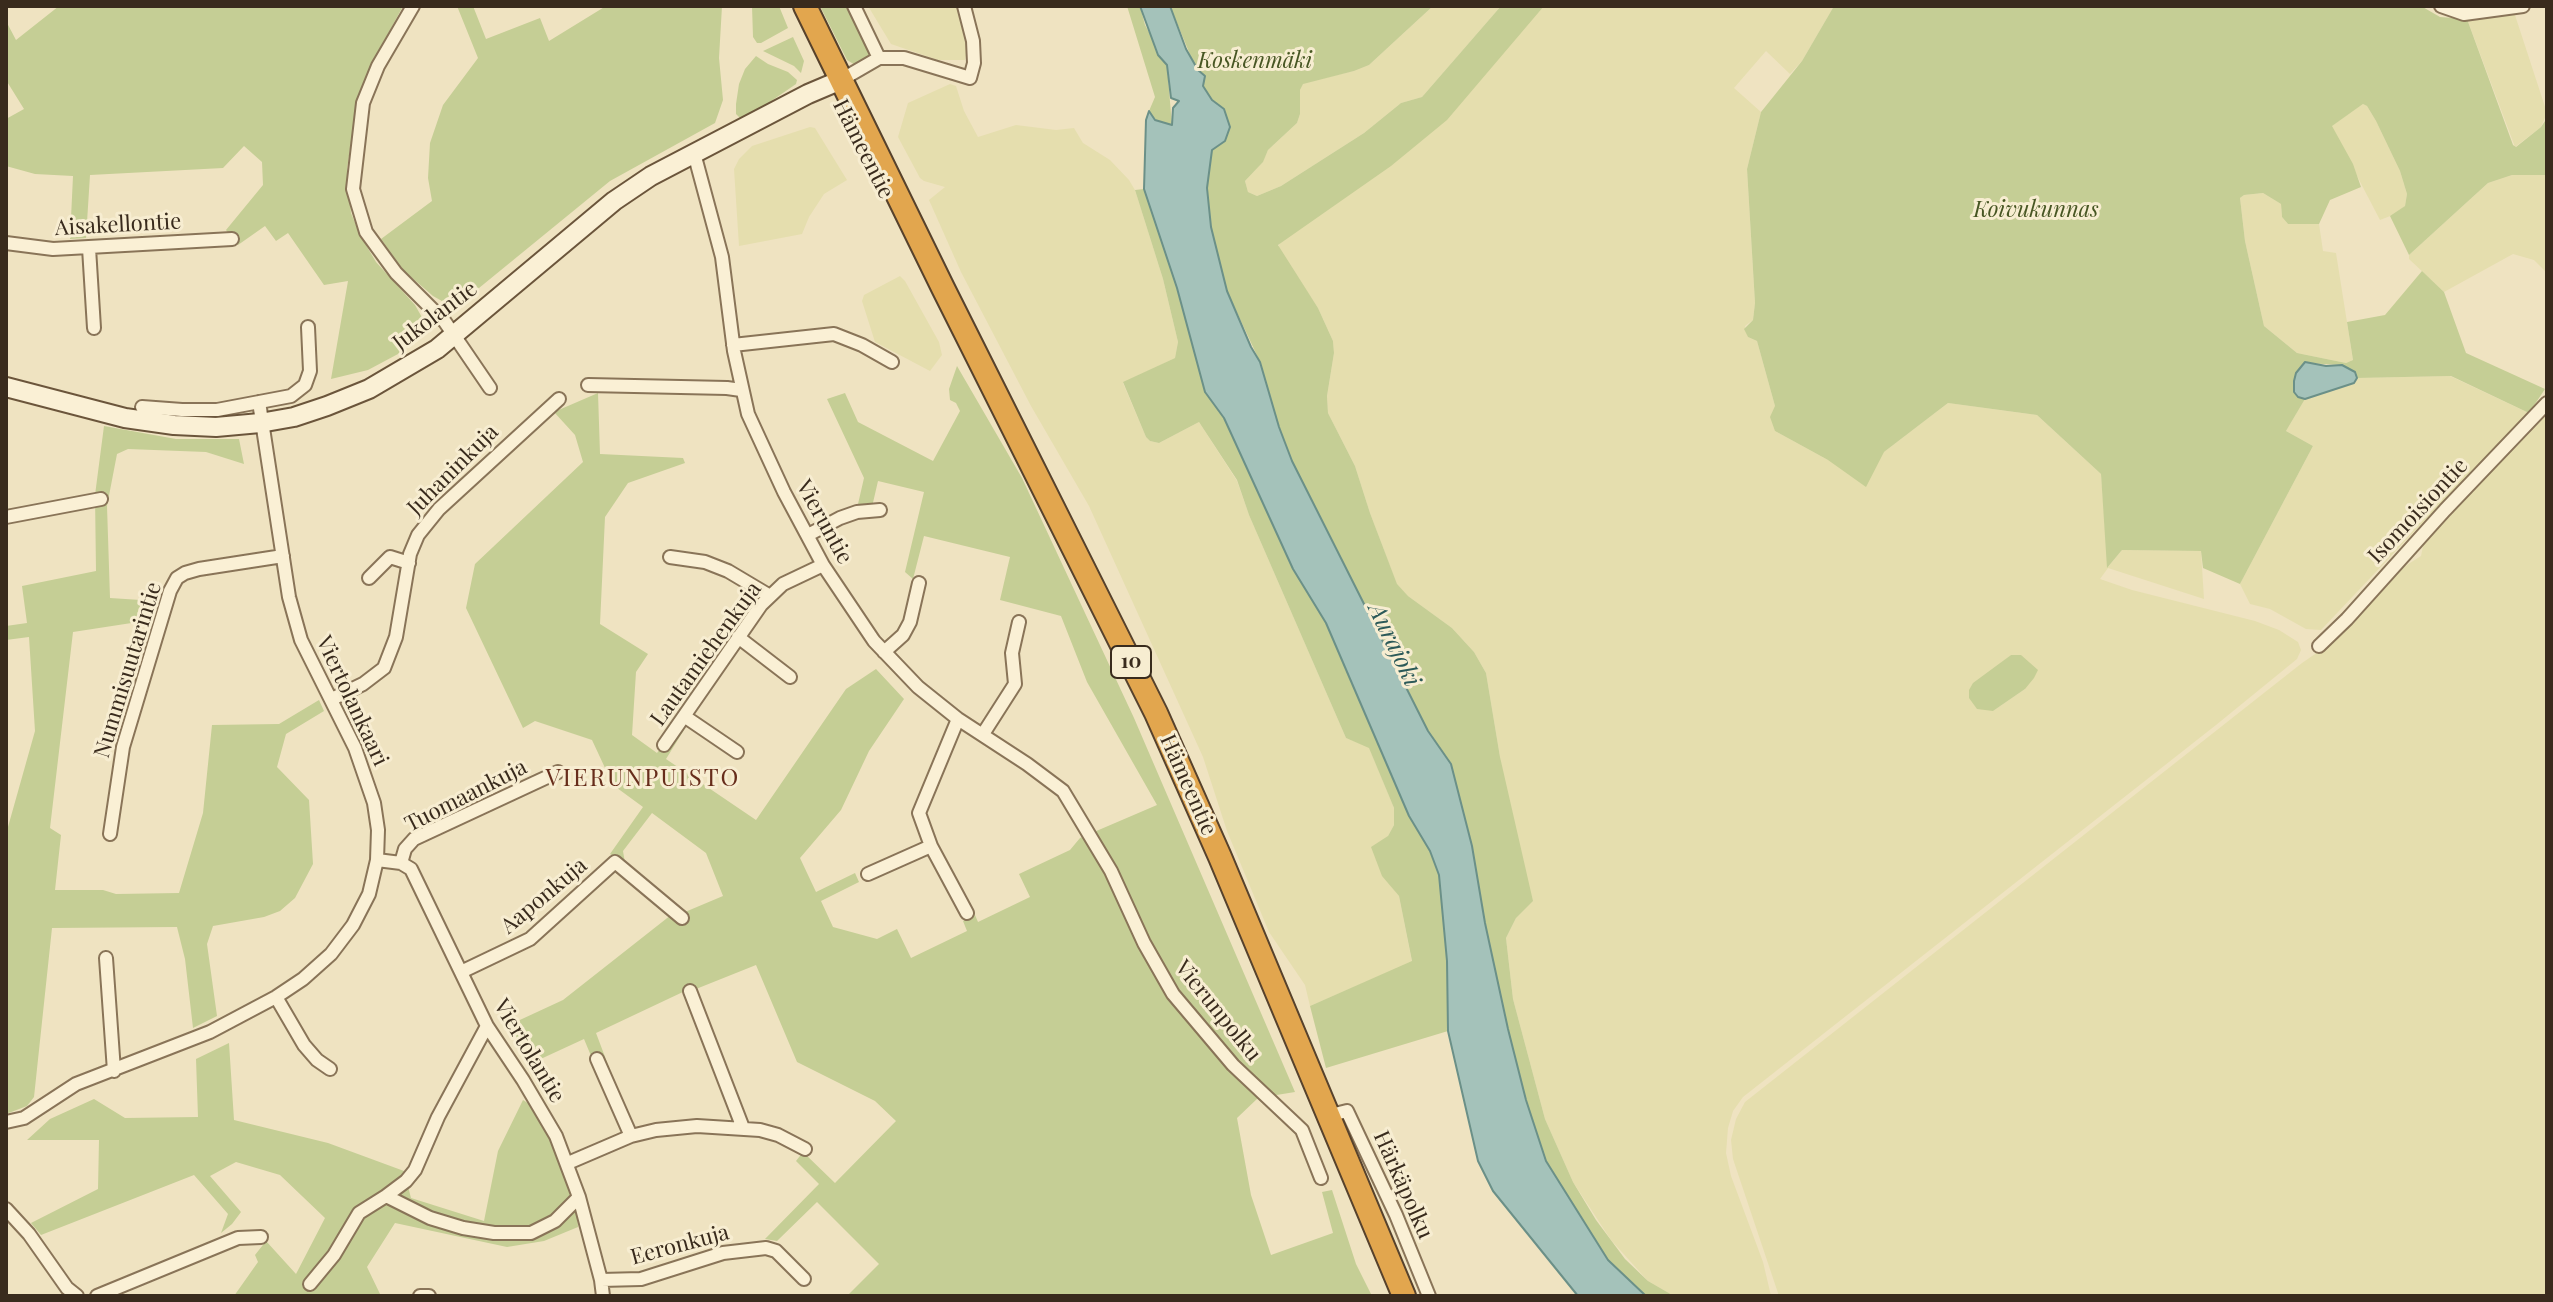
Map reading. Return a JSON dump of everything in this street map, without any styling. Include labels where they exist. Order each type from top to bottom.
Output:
[{"type":"highway","name":"Hämeentie","points":[[792,6],[943,288],[1156,713],[1220,857],[1404,1296]]},
{"type":"highway","name":"Hämeentie","points":[[805,6],[835,82]]},
{"type":"street","points":[[413,6],[378,66],[363,103],[353,189],[366,232],[396,273],[445,322],[490,388]]},
{"type":"street","points":[[854,6],[879,58]]},
{"type":"street","points":[[835,82],[879,58],[918,60],[970,78],[974,53],[964,6]]},
{"type":"street","points":[[2441,6],[2464,14],[2523,6]]},
{"type":"street","name":"Jukolantie","points":[[6,387],[125,418],[174,425],[216,427],[294,417],[369,389],[409,367],[455,336],[614,201],[694,153],[835,82]]},
{"type":"street","name":"Vieruntie","points":[[694,153],[722,257],[741,390],[753,426],[823,565],[874,641],[918,687],[958,719],[1063,791],[1077,815]]},
{"type":"street","name":"Aisakellontie","points":[[6,243],[53,249],[232,239]]},
{"type":"street","points":[[89,248],[94,328]]},
{"type":"street","points":[[142,407],[217,410],[291,396],[305,385],[310,371],[308,327]]},
{"type":"street","points":[[733,345],[834,334],[892,362]]},
{"type":"street","points":[[588,385],[741,390]]},
{"type":"street","name":"Juhaninkuja","points":[[332,699],[363,684],[384,668],[396,637],[409,563],[418,535],[439,509],[559,399]]},
{"type":"street","name":"Viertolankaari","points":[[6,1122],[24,1118],[76,1084],[210,1032],[276,997],[303,979],[331,954],[353,925],[369,894],[377,860],[378,830],[374,803],[355,748],[301,640],[289,597],[259,402]]},
{"type":"street","name":"Isomoisiontie","points":[[2319,646],[2547,403]]},
{"type":"street","points":[[6,517],[101,499]]},
{"type":"street","points":[[808,535],[857,512],[880,510]]},
{"type":"street","name":"Nummisuutarintie","points":[[110,834],[123,747],[164,609],[177,578],[199,569],[283,556]]},
{"type":"street","points":[[369,578],[390,557],[409,563]]},
{"type":"street","points":[[670,557],[716,566],[770,596]]},
{"type":"street","name":"Lautamiehenkuja","points":[[664,745],[770,596],[783,584],[823,565]]},
{"type":"street","points":[[884,652],[903,635],[910,622],[919,583]]},
{"type":"street","points":[[983,734],[1015,684],[1012,653],[1019,622]]},
{"type":"street","points":[[738,637],[790,677]]},
{"type":"street","points":[[684,716],[737,752]]},
{"type":"street","points":[[958,719],[919,813],[931,846],[967,913]]},
{"type":"street","name":"Tuomaankuja","points":[[401,863],[405,849],[414,839],[558,772]]},
{"type":"street","name":"Vierunpolku","points":[[1077,815],[1111,871],[1144,943],[1173,994],[1233,1065],[1302,1130],[1321,1178]]},
{"type":"street","points":[[868,874],[931,846]]},
{"type":"street","points":[[377,860],[401,863]]},
{"type":"street","name":"Aaponkuja","points":[[461,972],[530,939],[615,862],[682,918]]},
{"type":"street","name":"Viertolantie","points":[[401,863],[411,869],[487,1026],[539,1106],[568,1163],[603,1296]]},
{"type":"street","points":[[106,958],[114,1071]]},
{"type":"street","points":[[690,991],[743,1128]]},
{"type":"street","points":[[276,997],[304,1045],[330,1069]]},
{"type":"street","points":[[310,1284],[334,1255],[359,1213],[406,1181],[415,1170],[438,1117],[487,1026]]},
{"type":"street","points":[[597,1059],[631,1136]]},
{"type":"street","name":"Härkäpolku","points":[[1327,1116],[1347,1111],[1396,1215],[1429,1296]]},
{"type":"street","points":[[568,1163],[631,1136],[697,1126],[743,1128],[778,1135],[805,1149]]},
{"type":"street","points":[[386,1196],[430,1218],[494,1233],[531,1233],[555,1221],[579,1197]]},
{"type":"street","points":[[6,1209],[29,1234],[67,1288],[77,1296]]},
{"type":"street","points":[[97,1296],[238,1238],[261,1237]]},
{"type":"street","name":"Eeronkuja","points":[[601,1280],[641,1279],[723,1253],[766,1248],[776,1251],[804,1279]]},
{"type":"street","points":[[420,1296],[429,1296]]},
{"type":"shaded area","points":[[868,6],[957,6],[967,51],[965,60],[938,60],[891,44]]},
{"type":"shaded area","points":[[1433,6],[1501,6],[1422,97],[1401,103],[1364,133],[1281,186],[1257,196],[1248,192],[1245,181],[1262,163],[1268,150],[1297,123],[1303,83],[1369,65]]},
{"type":"shaded area","points":[[1544,6],[1834,6],[1802,61],[1790,74],[1766,51],[1734,88],[1761,112],[1747,169],[1755,303],[1753,320],[1745,326],[1748,337],[1757,341],[1775,406],[1775,431],[1828,460],[1884,452],[1948,403],[2037,415],[2101,474],[2108,567],[2122,550],[2201,551],[2204,599],[2108,568],[2100,579],[2255,621],[2279,630],[2298,642],[2301,650],[2297,659],[1743,1097],[1733,1111],[1726,1153],[1731,1176],[1763,1262],[1771,1296],[1674,1296],[1648,1281],[1611,1240],[1573,1182],[1545,1119],[1513,999],[1506,938],[1516,918],[1500,757],[1486,673],[1474,652],[1452,628],[1397,585],[1355,466],[1328,413],[1333,341],[1318,308],[1278,249],[1280,241]],"holes":[[[2011,655],[2025,689],[1993,711],[2000,664]]]},
{"type":"shaded area","points":[[2514,12],[2547,113],[2541,127],[2515,147],[2467,19]]},
{"type":"shaded area","points":[[950,84],[956,86],[964,111],[978,137],[1016,125],[1056,130],[1074,128],[1083,143],[1110,160],[1135,190],[1163,279],[1178,342],[1175,358],[1123,383],[1150,441],[1159,443],[1199,422],[1237,481],[1346,738],[1369,747],[1394,808],[1394,825],[1388,836],[1392,887],[1399,896],[1412,962],[1310,1006],[1305,985],[1269,932],[1227,831],[1203,757],[1089,506],[1031,406],[961,272],[929,200],[945,187],[920,178],[898,137],[908,103]]},
{"type":"shaded area","points":[[2363,104],[2376,121],[2400,171],[2407,194],[2405,206],[2398,213],[2380,220],[2331,126]]},
{"type":"shaded area","points":[[815,128],[847,180],[824,194],[802,234],[739,246],[734,169],[739,159],[752,146]]},
{"type":"shaded area","points":[[2512,175],[2547,175],[2547,273],[2534,260],[2513,254],[2444,292],[2409,259],[2409,255],[2488,183]]},
{"type":"shaded area","points":[[2263,193],[2281,204],[2282,217],[2288,224],[2319,224],[2323,251],[2336,253],[2353,360],[2346,363],[2297,353],[2264,326],[2245,241],[2240,198]]},
{"type":"shaded area","points":[[900,276],[939,342],[942,355],[930,371],[875,342],[862,301],[864,295]]},
{"type":"shaded area","points":[[2450,376],[2529,413],[2517,429],[2321,630],[2306,629],[2270,609],[2250,604],[2240,584],[2313,446],[2286,431],[2305,399],[2354,383],[2357,378]]},
{"type":"shaded area","points":[[2547,415],[2547,1296],[1779,1296],[1733,1159],[1731,1140],[1736,1119],[1745,1102],[2334,641],[2402,568],[2421,556],[2423,546],[2533,424]]},
{"type":"green space","points":[[59,6],[403,6],[375,58],[357,102],[347,169],[351,213],[360,235],[376,262],[415,305],[424,321],[422,332],[398,354],[368,370],[331,379],[348,281],[324,285],[288,233],[276,241],[265,226],[238,245],[226,230],[263,185],[262,162],[244,146],[223,168],[90,175],[86,238],[70,239],[73,176],[35,174],[6,166],[6,119],[24,109],[6,80],[6,21],[16,40]]},
{"type":"green space","points":[[457,6],[473,6],[486,39],[540,18],[549,41],[606,6],[722,6],[719,58],[723,100],[715,123],[610,181],[468,297],[449,305],[433,296],[403,270],[381,239],[432,201],[428,178],[430,143],[443,105],[478,58]]},
{"type":"green space","points":[[752,6],[779,6],[788,28],[757,43],[753,37]]},
{"type":"green space","points":[[820,6],[854,6],[879,58],[860,68],[847,60]]},
{"type":"green space","points":[[1127,6],[1140,6],[1145,25],[1167,65],[1172,126],[1155,120],[1149,111],[1155,97]]},
{"type":"green space","name":"Koskenmäki","points":[[1170,6],[1433,6],[1369,65],[1303,84],[1297,123],[1268,150],[1263,162],[1245,181],[1248,192],[1257,196],[1281,186],[1364,133],[1401,103],[1422,97],[1501,6],[1544,6],[1447,120],[1391,166],[1278,245],[1318,308],[1333,341],[1328,413],[1355,466],[1397,584],[1408,596],[1452,628],[1474,652],[1486,673],[1500,757],[1533,901],[1516,918],[1506,938],[1513,999],[1545,1119],[1573,1182],[1596,1220],[1625,1259],[1648,1281],[1674,1296],[1646,1296],[1608,1260],[1546,1161],[1508,1029],[1472,846],[1451,764],[1428,731],[1292,461],[1260,362],[1227,291],[1211,227],[1207,188],[1212,149],[1225,141],[1224,109],[1212,100],[1203,86]]},
{"type":"green space","name":"Koivukunnas","points":[[1834,6],[2421,6],[2440,17],[2467,19],[2513,145],[2516,147],[2541,127],[2547,118],[2547,175],[2512,175],[2488,183],[2409,255],[2390,216],[2405,206],[2407,194],[2400,171],[2376,121],[2363,104],[2332,126],[2353,164],[2361,187],[2330,200],[2319,224],[2288,224],[2282,217],[2281,204],[2263,193],[2244,195],[2240,198],[2245,241],[2264,326],[2297,353],[2346,363],[2353,360],[2347,322],[2385,315],[2422,271],[2444,292],[2466,353],[2545,389],[2529,413],[2451,376],[2357,378],[2342,365],[2305,363],[2298,397],[2305,399],[2286,431],[2313,446],[2240,584],[2203,568],[2201,551],[2122,550],[2107,568],[2101,474],[2037,415],[1948,403],[1884,452],[1866,487],[1828,460],[1775,431],[1770,417],[1775,406],[1757,341],[1748,337],[1744,329],[1753,320],[1755,303],[1747,169],[1761,112],[1802,61]]},
{"type":"green space","points":[[793,37],[804,61],[801,73],[794,66],[763,51]]},
{"type":"green space","points":[[756,56],[788,72],[797,80],[796,84],[748,117],[740,118],[736,114],[739,84],[745,69]]},
{"type":"green space","points":[[1144,189],[1177,288],[1205,392],[1224,418],[1293,569],[1326,623],[1409,816],[1430,851],[1439,875],[1447,961],[1448,1031],[1326,1068],[1310,1006],[1412,961],[1399,896],[1382,876],[1371,847],[1388,836],[1394,825],[1394,808],[1369,748],[1346,738],[1249,515],[1237,480],[1199,422],[1159,443],[1150,441],[1123,382],[1175,358],[1178,342],[1163,279],[1135,190]]},
{"type":"green space","points":[[957,366],[1022,478],[1134,718],[1295,1092],[1258,1098],[1237,1118],[1251,1195],[1271,1255],[1333,1233],[1322,1192],[1332,1190],[1356,1264],[1372,1296],[847,1296],[879,1264],[817,1202],[777,1241],[765,1239],[819,1184],[796,1161],[803,1152],[835,1183],[896,1121],[875,1101],[797,1062],[756,965],[685,991],[596,1033],[610,1070],[599,1075],[584,1039],[532,1063],[509,1025],[563,1000],[671,915],[666,898],[685,912],[723,896],[706,853],[652,813],[623,851],[625,863],[610,854],[643,807],[613,785],[592,740],[535,721],[523,728],[466,608],[475,564],[583,462],[575,435],[554,412],[598,393],[600,454],[683,458],[685,463],[628,483],[605,517],[600,624],[648,654],[636,672],[632,735],[657,753],[677,725],[684,730],[666,759],[756,820],[846,689],[876,669],[904,699],[869,751],[841,810],[800,858],[816,892],[855,873],[859,882],[821,901],[833,927],[877,939],[897,929],[911,958],[967,931],[963,921],[975,915],[978,922],[1030,897],[1019,874],[1070,850],[1080,838],[1157,805],[1087,682],[1061,616],[1000,600],[1010,557],[924,536],[913,579],[905,572],[924,492],[878,481],[872,507],[858,504],[864,478],[827,399],[845,393],[858,422],[933,461],[960,411],[956,403],[950,400],[949,389]]},
{"type":"green space","points":[[104,426],[176,439],[239,439],[244,464],[206,452],[128,449],[117,454],[107,506],[110,598],[156,601],[151,620],[73,632],[50,828],[61,835],[55,890],[103,890],[116,894],[179,893],[203,813],[212,725],[279,724],[319,700],[324,711],[286,734],[277,767],[309,800],[313,864],[295,898],[280,911],[213,926],[207,944],[217,1016],[193,1028],[185,959],[177,927],[52,928],[34,1097],[27,1106],[6,1114],[6,834],[35,731],[29,637],[6,640],[6,626],[27,623],[22,586],[96,571],[95,495]]},
{"type":"green space","points":[[2011,655],[2021,655],[2038,670],[2034,678],[2025,689],[1993,711],[1977,709],[1969,698],[1973,683]]},
{"type":"green space","points":[[229,1043],[234,1120],[328,1143],[404,1171],[411,1198],[484,1221],[498,1151],[523,1100],[534,1107],[558,1157],[577,1208],[578,1227],[544,1241],[507,1247],[395,1223],[367,1267],[381,1296],[234,1296],[258,1262],[255,1255],[266,1241],[296,1274],[325,1218],[280,1175],[236,1162],[210,1176],[241,1212],[221,1233],[228,1214],[194,1175],[41,1235],[31,1223],[98,1189],[99,1140],[27,1140],[50,1119],[94,1099],[125,1118],[198,1117],[196,1059]]},
{"type":"water","points":[[1140,6],[1170,6],[1186,49],[1205,76],[1203,86],[1212,100],[1224,109],[1230,127],[1225,141],[1212,150],[1207,188],[1211,227],[1227,291],[1260,362],[1292,461],[1428,731],[1451,764],[1472,846],[1508,1029],[1546,1161],[1608,1260],[1646,1296],[1578,1296],[1493,1191],[1478,1161],[1448,1031],[1447,961],[1439,875],[1430,851],[1409,816],[1326,623],[1293,569],[1224,418],[1205,392],[1177,288],[1144,189],[1146,120],[1149,111],[1155,120],[1172,125],[1173,108],[1179,101],[1171,98],[1167,65],[1158,55]]},
{"type":"water","points":[[2305,362],[2342,365],[2355,372],[2357,378],[2354,383],[2305,399],[2298,397],[2294,392],[2294,381]]},
{"type":"district","name":"VIERUNPUISTO","points":[[643,779]]},
{"type":"water label","name":"Aurajoki","points":[[1394,645]]}]
